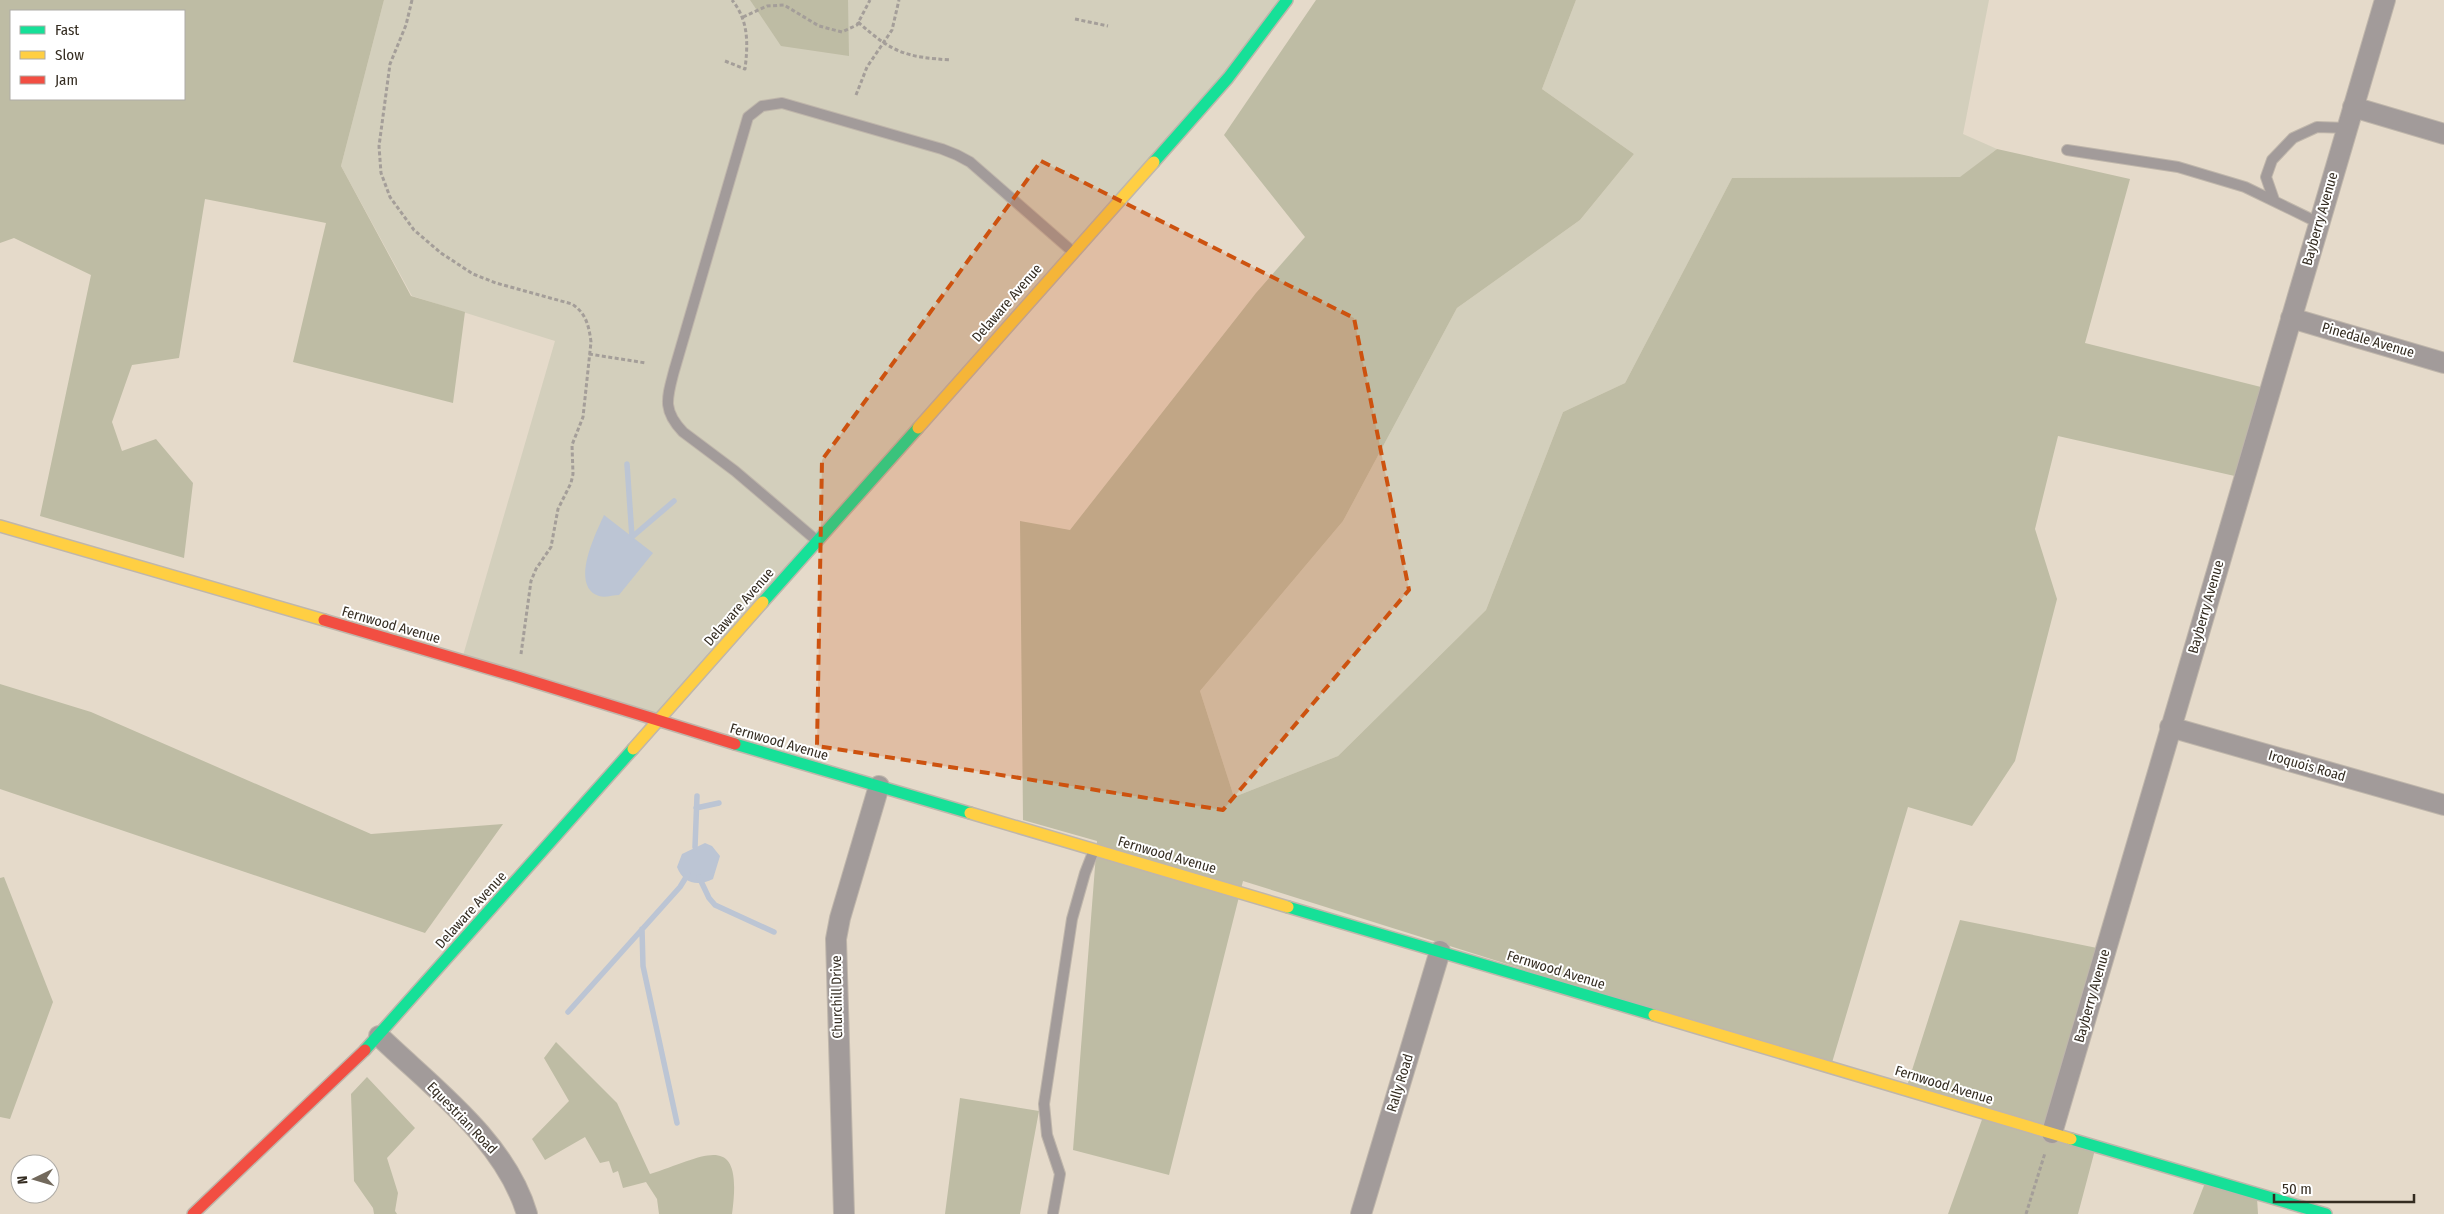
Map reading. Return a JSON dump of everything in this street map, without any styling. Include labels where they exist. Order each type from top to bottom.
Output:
[{"type":"street","name":"Delaware Avenue","points":[[193,1214],[379,1036],[658,722],[816,540],[1228,78],[1287,0]]},
{"type":"street","name":"Bayberry Avenue","points":[[2052,1133],[2385,0]]},
{"type":"street","points":[[2353,107],[2444,134]]},
{"type":"street","name":"Pinedale Avenue","points":[[2291,318],[2444,363]]},
{"type":"street","name":"Fernwood Avenue","points":[[0,526],[2326,1214]]},
{"type":"street","name":"Iroquois Road","points":[[2170,727],[2444,805]]},
{"type":"street","name":"Churchill Drive","points":[[844,1214],[836,939],[840,918],[879,786]]},
{"type":"street","name":"Rally Road","points":[[1361,1214],[1440,951]]},
{"type":"street","name":"Equestrian Road","points":[[379,1036],[461,1115],[498,1154],[520,1193],[527,1214]]},
{"type":"lane","points":[[816,540],[735,471],[683,432],[670,414],[668,407],[674,371],[748,117],[762,106],[782,103],[950,152],[970,162],[1073,252]]},
{"type":"lane","points":[[2274,200],[2266,177],[2272,160],[2293,138],[2317,127],[2347,128]]},
{"type":"lane","points":[[2067,150],[2178,167],[2245,187],[2319,223]]},
{"type":"lane","points":[[1054,1213],[1060,1174],[1047,1135],[1044,1104],[1072,920],[1094,849]]},
{"type":"path","points":[[412,0],[406,26],[390,64],[380,146],[381,173],[390,197],[414,230],[441,253],[473,274],[496,283],[552,298],[577,307],[588,323],[591,342],[583,417],[572,445],[573,474],[571,483],[558,509],[551,547],[536,569],[531,581],[518,678]]},
{"type":"path","points":[[725,61],[745,69],[748,40],[743,17],[732,0]]},
{"type":"path","points":[[743,17],[766,6],[779,5],[800,13],[819,26],[842,32],[853,28],[870,0]]},
{"type":"path","points":[[856,95],[867,67],[892,30],[899,0]]},
{"type":"path","points":[[1075,19],[1108,26]]},
{"type":"path","points":[[858,22],[884,44],[913,56],[951,60]]},
{"type":"path","points":[[589,354],[646,363]]},
{"type":"path","points":[[2026,1214],[2052,1133]]},
{"type":"highlighted area","points":[[1041,161],[1354,318],[1409,590],[1223,810],[817,746],[822,460]]},
{"type":"shaded area","points":[[0,0],[384,0],[341,166],[411,296],[465,312],[453,403],[293,362],[326,223],[205,199],[179,358],[132,365],[112,422],[122,451],[156,439],[193,483],[184,558],[40,516],[91,275],[14,238],[0,243]]},
{"type":"shaded area","points":[[384,0],[1287,0],[658,722],[462,659],[555,341],[412,296],[341,166]]},
{"type":"shaded area","points":[[750,0],[848,0],[849,56],[781,46]]},
{"type":"shaded area","points":[[1316,0],[1576,0],[1542,89],[1634,154],[1580,220],[1457,308],[1343,521],[1200,691],[1234,797],[1338,756],[1486,610],[1563,412],[1625,383],[1732,178],[1960,177],[1997,149],[2130,179],[2085,343],[2273,390],[2248,479],[2058,436],[2035,529],[2057,599],[2015,761],[1972,826],[1908,807],[1831,1066],[1243,881],[1169,1175],[1073,1150],[1097,841],[1023,820],[1020,521],[1070,530],[1256,293],[1305,237],[1224,135]]},
{"type":"shaded area","points":[[1576,0],[1989,0],[1963,134],[1997,149],[1961,177],[1732,178],[1625,383],[1563,412],[1486,610],[1338,756],[1234,797],[1200,691],[1343,521],[1457,308],[1580,220],[1634,154],[1542,89]]},
{"type":"shaded area","points":[[0,684],[91,712],[371,834],[503,824],[425,933],[0,789]]},
{"type":"shaded area","points":[[4,877],[53,1002],[10,1119],[0,1117],[0,878]]},
{"type":"shaded area","points":[[1960,920],[2102,949],[2053,1134],[2096,1146],[2078,1214],[1948,1214],[1984,1114],[1906,1089]]},
{"type":"shaded area","points":[[556,1042],[617,1103],[650,1174],[703,1156],[716,1155],[726,1159],[732,1169],[734,1187],[732,1214],[659,1214],[657,1199],[646,1182],[623,1188],[618,1171],[613,1173],[609,1161],[600,1163],[585,1137],[545,1160],[532,1139],[569,1101],[544,1058]]},
{"type":"shaded area","points":[[367,1077],[415,1128],[387,1158],[398,1193],[395,1211],[397,1214],[374,1214],[373,1208],[354,1181],[351,1094]]},
{"type":"shaded area","points":[[960,1098],[1039,1111],[1020,1214],[945,1214]]},
{"type":"shaded area","points":[[2205,1183],[2257,1198],[2258,1214],[2193,1214]]},
{"type":"water","points":[[604,515],[653,553],[619,595],[604,597],[590,590],[586,582],[585,571],[591,546]]},
{"type":"water","points":[[705,843],[712,846],[720,856],[713,879],[701,883],[691,882],[683,877],[677,867],[682,854]]},
{"type":"waterway","points":[[627,464],[632,537]]},
{"type":"waterway","points":[[632,537],[674,501]]},
{"type":"waterway","points":[[695,847],[697,796]]},
{"type":"waterway","points":[[696,808],[719,803]]},
{"type":"waterway","points":[[568,1012],[680,887],[688,874]]},
{"type":"waterway","points":[[699,877],[709,898],[715,905],[774,932]]},
{"type":"waterway","points":[[642,929],[643,966],[677,1123]]},
{"type":"traffic: fast","points":[[1154,162],[1228,78],[1287,0]]},
{"type":"traffic: fast","points":[[763,602],[918,428]]},
{"type":"traffic: fast","points":[[735,744],[970,813]]},
{"type":"traffic: fast","points":[[365,1050],[633,749]]},
{"type":"traffic: fast","points":[[1288,907],[1654,1015]]},
{"type":"traffic: fast","points":[[2071,1139],[2326,1214]]},
{"type":"traffic: slow","points":[[918,428],[1154,162]]},
{"type":"traffic: slow","points":[[0,526],[324,620]]},
{"type":"traffic: slow","points":[[633,749],[763,602]]},
{"type":"traffic: slow","points":[[970,813],[1288,907]]},
{"type":"traffic: slow","points":[[1654,1015],[2071,1139]]},
{"type":"traffic: jam","points":[[324,620],[735,744]]},
{"type":"traffic: jam","points":[[193,1214],[365,1050]]}]
